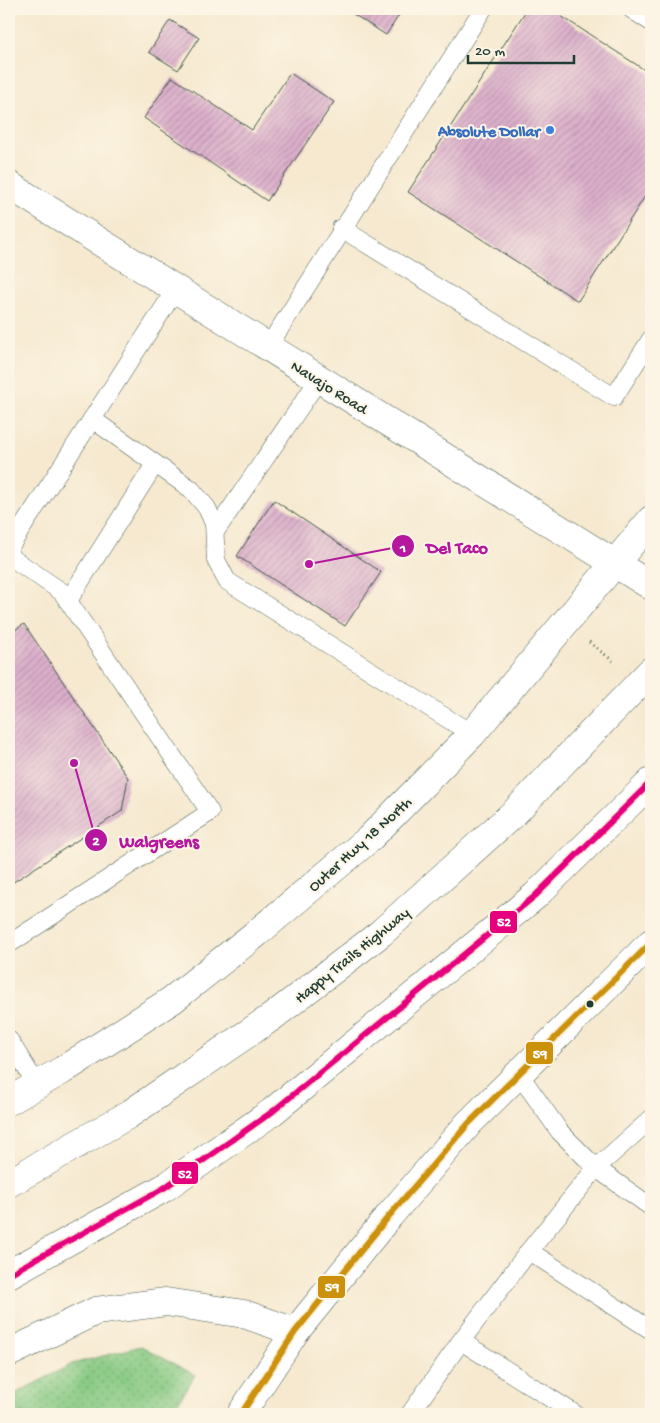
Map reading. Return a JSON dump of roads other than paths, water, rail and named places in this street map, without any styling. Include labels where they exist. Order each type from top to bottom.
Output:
[{"type":"main road","name":"Navajo Road","points":[[9,185],[651,586]]},
{"type":"main road","name":"Outer Hwy 18 North","points":[[9,1101],[172,1000],[257,933],[369,838],[472,734],[564,621],[615,565],[651,520]]},
{"type":"main road","name":"Happy Trails Highway","points":[[9,1183],[128,1115],[272,1017],[381,933],[515,812],[651,671]]},
{"type":"main road","points":[[9,1274],[164,1188],[272,1112],[535,896],[651,782]]},
{"type":"main road","points":[[241,1414],[295,1332],[413,1187],[469,1123],[651,943]]},
{"type":"main road","points":[[9,1353],[96,1311],[166,1302],[244,1314],[295,1332]]},
{"type":"lane","points":[[268,347],[341,228],[482,9]]},
{"type":"lane","points":[[631,9],[651,22]]},
{"type":"lane","points":[[341,228],[614,397],[651,339]]},
{"type":"lane","points":[[9,548],[176,290]]},
{"type":"lane","points":[[215,532],[319,379]]},
{"type":"lane","points":[[92,419],[191,489],[207,508],[214,524],[216,560],[227,581],[472,734]]},
{"type":"lane","points":[[68,601],[155,464]]},
{"type":"lane","points":[[9,556],[62,592],[210,812],[9,944]]},
{"type":"lane","points":[[9,1040],[37,1085]]},
{"type":"lane","points":[[519,1074],[560,1132],[596,1168],[651,1207]]},
{"type":"lane","points":[[410,1414],[461,1341],[529,1251],[596,1168],[651,1119]]},
{"type":"lane","points":[[529,1251],[651,1330]]},
{"type":"lane","points":[[461,1341],[575,1414]]},
{"type":"place","name":"Absolute Dollar","points":[[550,130]]},
{"type":"place","name":"Del Taco","points":[[309,564]]},
{"type":"place","name":"Walgreens","points":[[74,763]]}]
